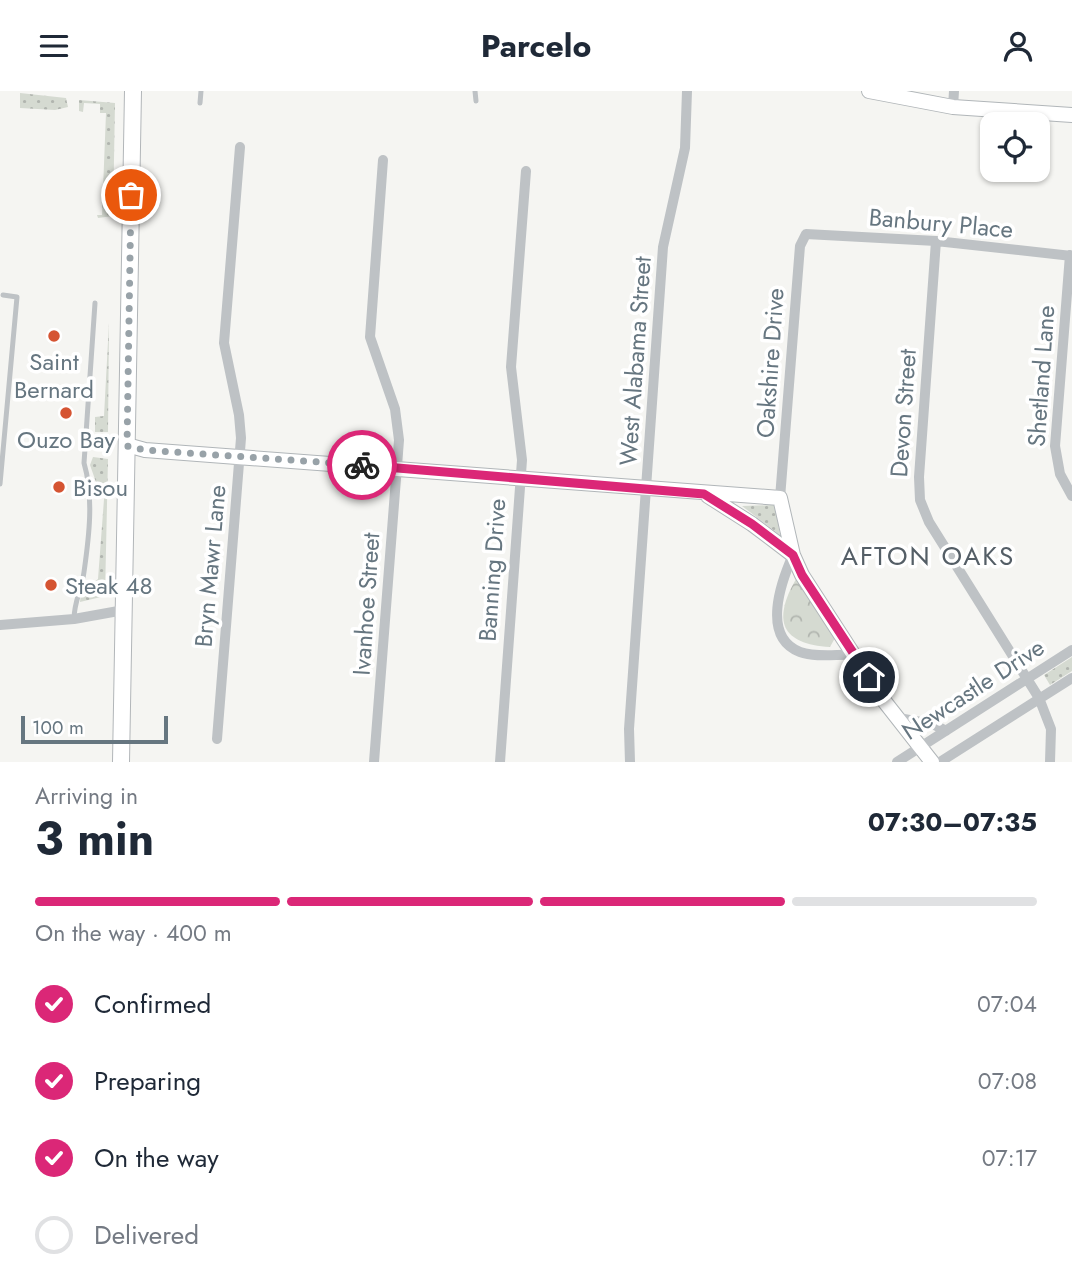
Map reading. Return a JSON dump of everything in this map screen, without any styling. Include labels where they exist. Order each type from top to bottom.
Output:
[{"type":"main road","points":[[121,762],[133,91]]},
{"type":"street","name":"West Alabama Street","points":[[630,762],[629,729],[663,247],[685,148],[687,91]]},
{"type":"street","points":[[869,91],[953,107],[1072,115]]},
{"type":"street","points":[[953,107],[954,91]]},
{"type":"street","name":"Bryn Mawr Lane","points":[[217,739],[240,456],[239,415],[224,343],[240,147]]},
{"type":"street","name":"Ivanhoe Street","points":[[374,762],[397,468],[396,409],[370,337],[383,160]]},
{"type":"street","name":"Banning Drive","points":[[500,762],[522,446],[511,367],[526,171]]},
{"type":"street","name":"Banbury Place","points":[[806,234],[936,241],[1071,256]]},
{"type":"street","name":"Oakshire Drive","points":[[780,498],[800,246],[806,234]]},
{"type":"street","name":"Devon Street","points":[[936,241],[919,477],[920,500],[929,522],[1029,678],[1049,718],[1050,762]]},
{"type":"street","name":"Shetland Lane","points":[[1071,256],[1055,454],[1060,474],[1072,496]]},
{"type":"street","points":[[127,446],[145,450],[780,498],[793,555],[802,575],[881,697],[932,762]]},
{"type":"street","points":[[704,494],[752,524],[793,555]]},
{"type":"street","points":[[793,555],[783,577],[779,599],[778,628],[782,637],[799,652],[854,655]]},
{"type":"street","points":[[0,625],[74,619],[124,611]]},
{"type":"street","name":"Newcastle Drive","points":[[897,762],[1072,650]]},
{"type":"street","name":"Newcastle Drive","points":[[940,762],[1072,678]]},
{"type":"street","points":[[898,717],[933,724],[946,731]]},
{"type":"lane","points":[[200,103],[201,91]]},
{"type":"lane","points":[[475,91],[476,101]]},
{"type":"lane","points":[[0,484],[3,414],[17,297],[3,295]]},
{"type":"lane","points":[[74,619],[74,604],[84,574],[90,485],[84,463],[95,303]]},
{"type":"green space","points":[[20,93],[66,98],[68,107],[55,110],[20,108]]},
{"type":"green space","points":[[79,100],[115,103],[113,216],[98,218],[97,215],[102,215],[106,113],[100,113],[100,104],[84,103],[83,112],[79,111]]},
{"type":"green space","points":[[109,323],[108,432],[95,432],[95,417],[104,416]]},
{"type":"green space","points":[[93,457],[108,459],[105,596],[80,602],[81,593],[98,579],[105,486],[97,485],[90,465]]},
{"type":"green space","points":[[775,505],[780,535],[742,506]]},
{"type":"green space","points":[[796,579],[835,638],[830,647],[801,641],[786,628],[784,607]]},
{"type":"green space","points":[[1072,657],[1072,671],[1050,685],[1044,675]]},
{"type":"way so far","points":[[131,195],[127,446],[145,450],[362,465]]},
{"type":"place","name":"Saint Bernard","points":[[54,336]]},
{"type":"place","name":"Ouzo Bay","points":[[66,413]]},
{"type":"place","name":"Bisou","points":[[59,487]]},
{"type":"place","name":"Steak 48","points":[[51,585]]},
{"type":"district","name":"AFTON OAKS","points":[[928,556]]},
{"type":"route","points":[[362,465],[704,494],[752,524],[793,555],[802,575],[869,677]]}]
